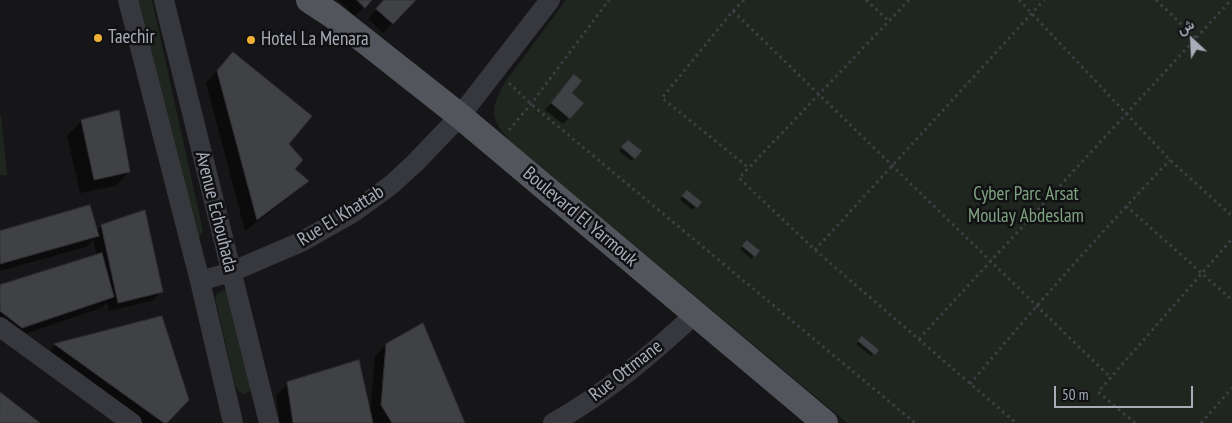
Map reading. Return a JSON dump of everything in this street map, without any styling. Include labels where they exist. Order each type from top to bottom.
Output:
[{"type":"main road","name":"Boulevard El Yarmouk","points":[[309,0],[325,7],[460,116],[825,423]]},
{"type":"street","name":"Avenue Echouhada","points":[[128,0],[200,281],[233,423]]},
{"type":"street","name":"Avenue Echouhada","points":[[164,0],[269,423]]},
{"type":"street","name":"Rue El Khattab","points":[[200,281],[231,272],[301,242],[354,212],[391,184],[415,163],[460,116],[550,0]]},
{"type":"street","name":"Rue Ottmane","points":[[553,423],[612,385],[646,359],[696,314]]},
{"type":"street","points":[[0,327],[132,423]]},
{"type":"path","points":[[495,146],[531,104],[608,0]]},
{"type":"path","points":[[744,0],[662,98],[748,168]]},
{"type":"path","points":[[866,0],[889,21]]},
{"type":"path","points":[[909,0],[739,178],[816,250],[1016,423]]},
{"type":"path","points":[[1019,0],[1170,160],[1232,216]]},
{"type":"path","points":[[816,250],[1044,0]]},
{"type":"path","points":[[1156,0],[1196,38]]},
{"type":"path","points":[[919,340],[1231,0]]},
{"type":"path","points":[[733,11],[1111,378]]},
{"type":"path","points":[[495,71],[531,104],[915,423]]},
{"type":"path","points":[[970,384],[1036,306],[1170,160]]},
{"type":"path","points":[[1126,206],[1232,300]]},
{"type":"path","points":[[1135,423],[1098,392],[1232,239]]},
{"type":"path","points":[[1201,423],[1232,388]]},
{"type":"green space","points":[[136,0],[152,0],[203,231],[198,239]]},
{"type":"green space","name":"Cyber Parc Arsat Moulay Abdeslam","points":[[566,0],[1232,0],[1232,423],[847,423],[512,143],[499,127],[494,114],[496,100],[505,82]],"holes":[[[574,75],[582,81],[572,93],[570,119],[551,103]],[[628,140],[641,152],[635,159],[621,147]],[[687,190],[702,202],[696,208],[682,196]],[[747,240],[760,251],[755,257],[742,246]],[[862,336],[878,350],[875,354],[859,340]]]},
{"type":"green space","points":[[1,115],[7,175],[0,175]]},
{"type":"green space","points":[[226,289],[251,383],[250,391],[244,394],[238,391],[235,385],[215,297]]},
{"type":"building","points":[[357,0],[372,0],[365,8]]},
{"type":"building","points":[[384,0],[416,0],[393,24],[376,9]]},
{"type":"building","points":[[233,52],[312,116],[289,144],[303,160],[295,169],[309,181],[257,220],[217,71]]},
{"type":"building","points":[[574,74],[582,81],[572,93],[584,103],[570,119],[551,103]]},
{"type":"building","points":[[119,110],[130,172],[94,180],[81,120]]},
{"type":"building","points":[[628,140],[642,151],[635,159],[621,147]]},
{"type":"building","points":[[687,190],[702,202],[697,208],[682,196]]},
{"type":"building","points":[[90,205],[99,236],[0,264],[0,231]]},
{"type":"building","points":[[145,210],[163,292],[118,303],[101,225]]},
{"type":"building","points":[[747,240],[760,251],[755,257],[742,246]]},
{"type":"building","points":[[102,253],[114,297],[22,328],[0,311],[0,285]]},
{"type":"building","points":[[162,316],[189,400],[167,423],[164,423],[54,344]]},
{"type":"building","points":[[423,323],[465,423],[392,423],[381,405],[386,344]]},
{"type":"building","points":[[862,336],[879,350],[875,355],[858,341]]},
{"type":"building","points":[[359,360],[373,423],[293,423],[287,382]]},
{"type":"building","points":[[0,392],[40,423],[0,423]]},
{"type":"place","name":"Taechir","points":[[98,38]]},
{"type":"place","name":"Hotel La Menara","points":[[251,40]]}]
